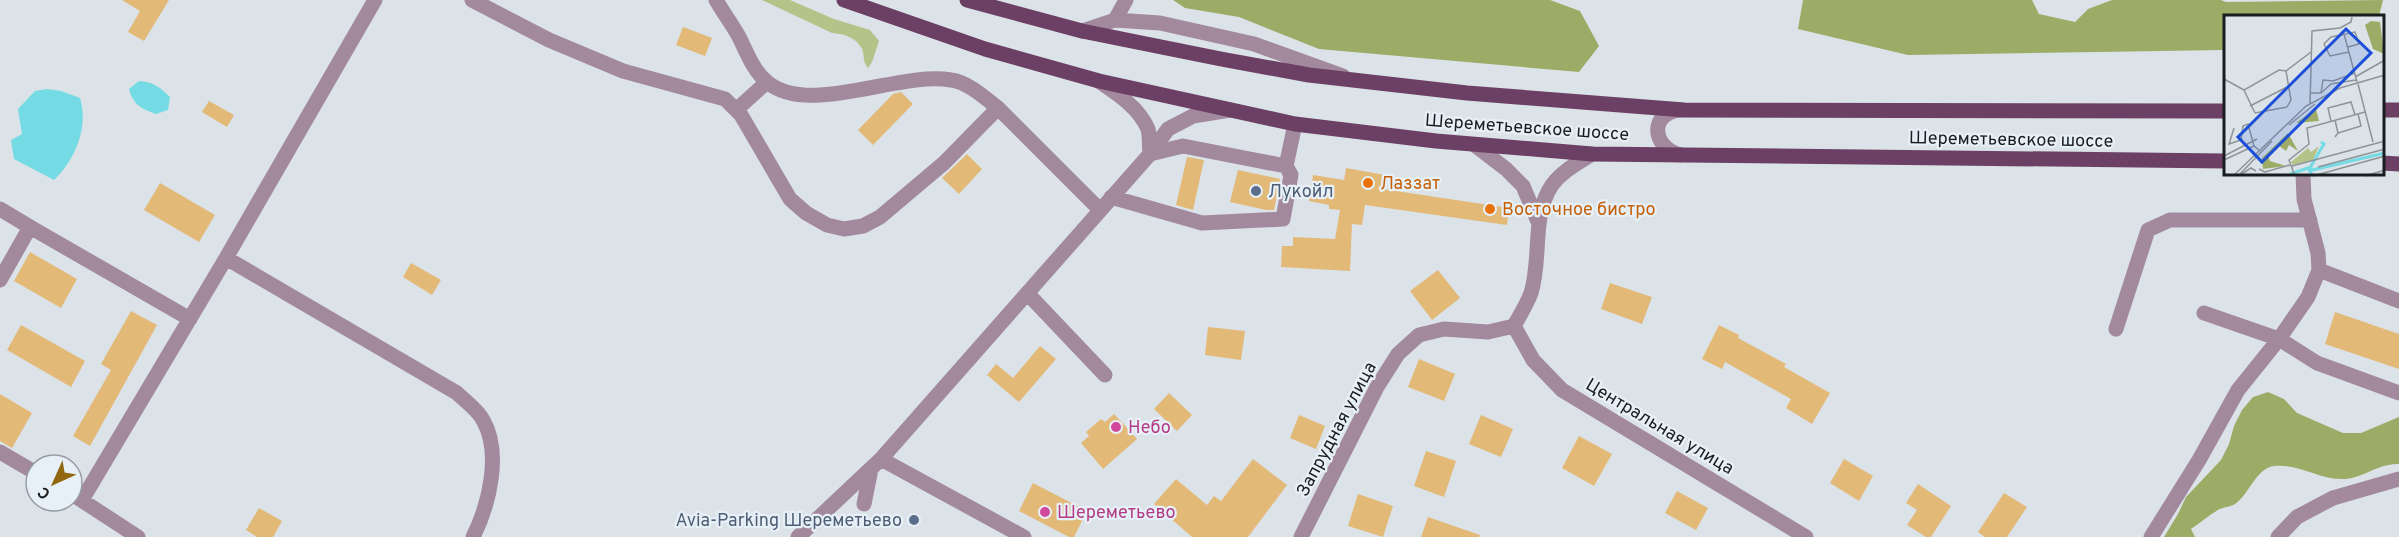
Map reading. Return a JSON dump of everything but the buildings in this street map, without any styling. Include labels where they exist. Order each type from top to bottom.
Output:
[{"type":"main road","name":"Шереметьевское шоссе","points":[[844,0],[985,49],[1099,81],[1295,124],[1476,146],[1592,154],[2224,161]]},
{"type":"main road","name":"Шереметьевское шоссе","points":[[967,0],[1082,31],[1221,59],[1309,75],[1467,93],[1684,110],[2224,111]]},
{"type":"main road","points":[[2384,163],[2399,164]]},
{"type":"street","points":[[84,486],[190,319],[375,0]]},
{"type":"street","points":[[472,0],[549,40],[623,71],[725,99],[741,115],[790,200],[826,225],[844,229],[863,226],[880,217],[944,163],[998,108]]},
{"type":"street","points":[[716,0],[752,63],[766,82],[786,92],[814,97],[916,79],[953,80],[978,92],[998,108],[1100,210]]},
{"type":"street","points":[[1115,20],[1126,0]]},
{"type":"street","points":[[1082,31],[1115,20],[1160,22],[1254,44],[1358,80]]},
{"type":"street","points":[[1099,81],[1124,98],[1138,114],[1148,130],[1150,154]]},
{"type":"street","points":[[736,110],[766,82]]},
{"type":"street","points":[[798,537],[876,464],[1028,294],[1150,154],[1168,129],[1193,117],[1230,110]]},
{"type":"street","points":[[1681,155],[1671,153],[1662,146],[1658,136],[1658,125],[1664,116],[1674,110],[1684,110]]},
{"type":"street","points":[[1111,198],[1202,222],[1283,219],[1291,175],[1286,166],[1295,124]]},
{"type":"street","points":[[1150,154],[1183,146],[1286,166]]},
{"type":"street","points":[[1476,146],[1506,169],[1523,186],[1539,224]]},
{"type":"street","points":[[1514,326],[1531,292],[1539,224],[1546,198],[1552,185],[1562,173],[1592,154]]},
{"type":"street","points":[[2151,537],[2199,460],[2238,390],[2279,339],[2308,297],[2319,270],[2304,199],[2303,176]]},
{"type":"street","points":[[0,209],[190,319]]},
{"type":"street","points":[[2116,329],[2148,230],[2170,220],[2310,220]]},
{"type":"street","points":[[0,280],[30,227]]},
{"type":"street","points":[[226,258],[457,393],[483,419],[492,450],[492,483],[473,537]]},
{"type":"street","points":[[2319,270],[2399,301]]},
{"type":"street","points":[[1028,294],[1105,375]]},
{"type":"street","points":[[2204,313],[2279,339],[2317,363],[2399,393]]},
{"type":"street","name":"Запрудная улица","points":[[1301,537],[1377,387],[1398,354],[1419,335],[1444,329],[1488,332],[1514,326]]},
{"type":"street","name":"Центральная улица","points":[[1514,326],[1533,360],[1562,390],[1806,537]]},
{"type":"street","points":[[0,452],[24,466]]},
{"type":"street","points":[[864,504],[876,464]]},
{"type":"street","points":[[876,464],[1024,537]]},
{"type":"street","points":[[2278,537],[2297,517],[2333,498],[2399,479]]},
{"type":"street","points":[[84,502],[138,537]]},
{"type":"green space","points":[[762,0],[790,0],[834,19],[870,30],[879,41],[872,62],[868,68],[862,49],[853,39],[832,33]]},
{"type":"green space","points":[[1173,0],[1550,0],[1580,11],[1599,46],[1579,72],[1319,49],[1239,17],[1185,8]]},
{"type":"green space","points":[[1803,0],[2032,0],[2039,14],[2075,22],[2088,9],[2112,0],[2221,0],[2226,2],[2383,0],[2379,15],[2224,15],[2224,50],[1908,55],[1798,29]]},
{"type":"green space","points":[[2268,392],[2284,399],[2297,413],[2343,433],[2361,433],[2399,417],[2399,464],[2391,464],[2357,477],[2342,479],[2325,477],[2291,467],[2267,468],[2257,477],[2240,500],[2218,510],[2191,529],[2195,537],[2164,537],[2186,497],[2221,460],[2242,410],[2253,397]]},
{"type":"water","points":[[139,81],[156,86],[170,97],[168,110],[156,114],[138,105],[129,89]]},
{"type":"water","points":[[47,89],[80,98],[83,120],[74,153],[54,180],[14,159],[11,140],[22,134],[18,109],[35,91]]},
{"type":"place","name":"Лаззат","points":[[1368,183]]},
{"type":"place","name":"Лукойл","points":[[1256,191]]},
{"type":"place","name":"Восточное бистро","points":[[1490,209]]},
{"type":"place","name":"Небо","points":[[1116,427]]},
{"type":"place","name":"Шереметьево","points":[[1045,512]]},
{"type":"place","name":"Avia-Parking Шереметьево","points":[[914,520]]}]
